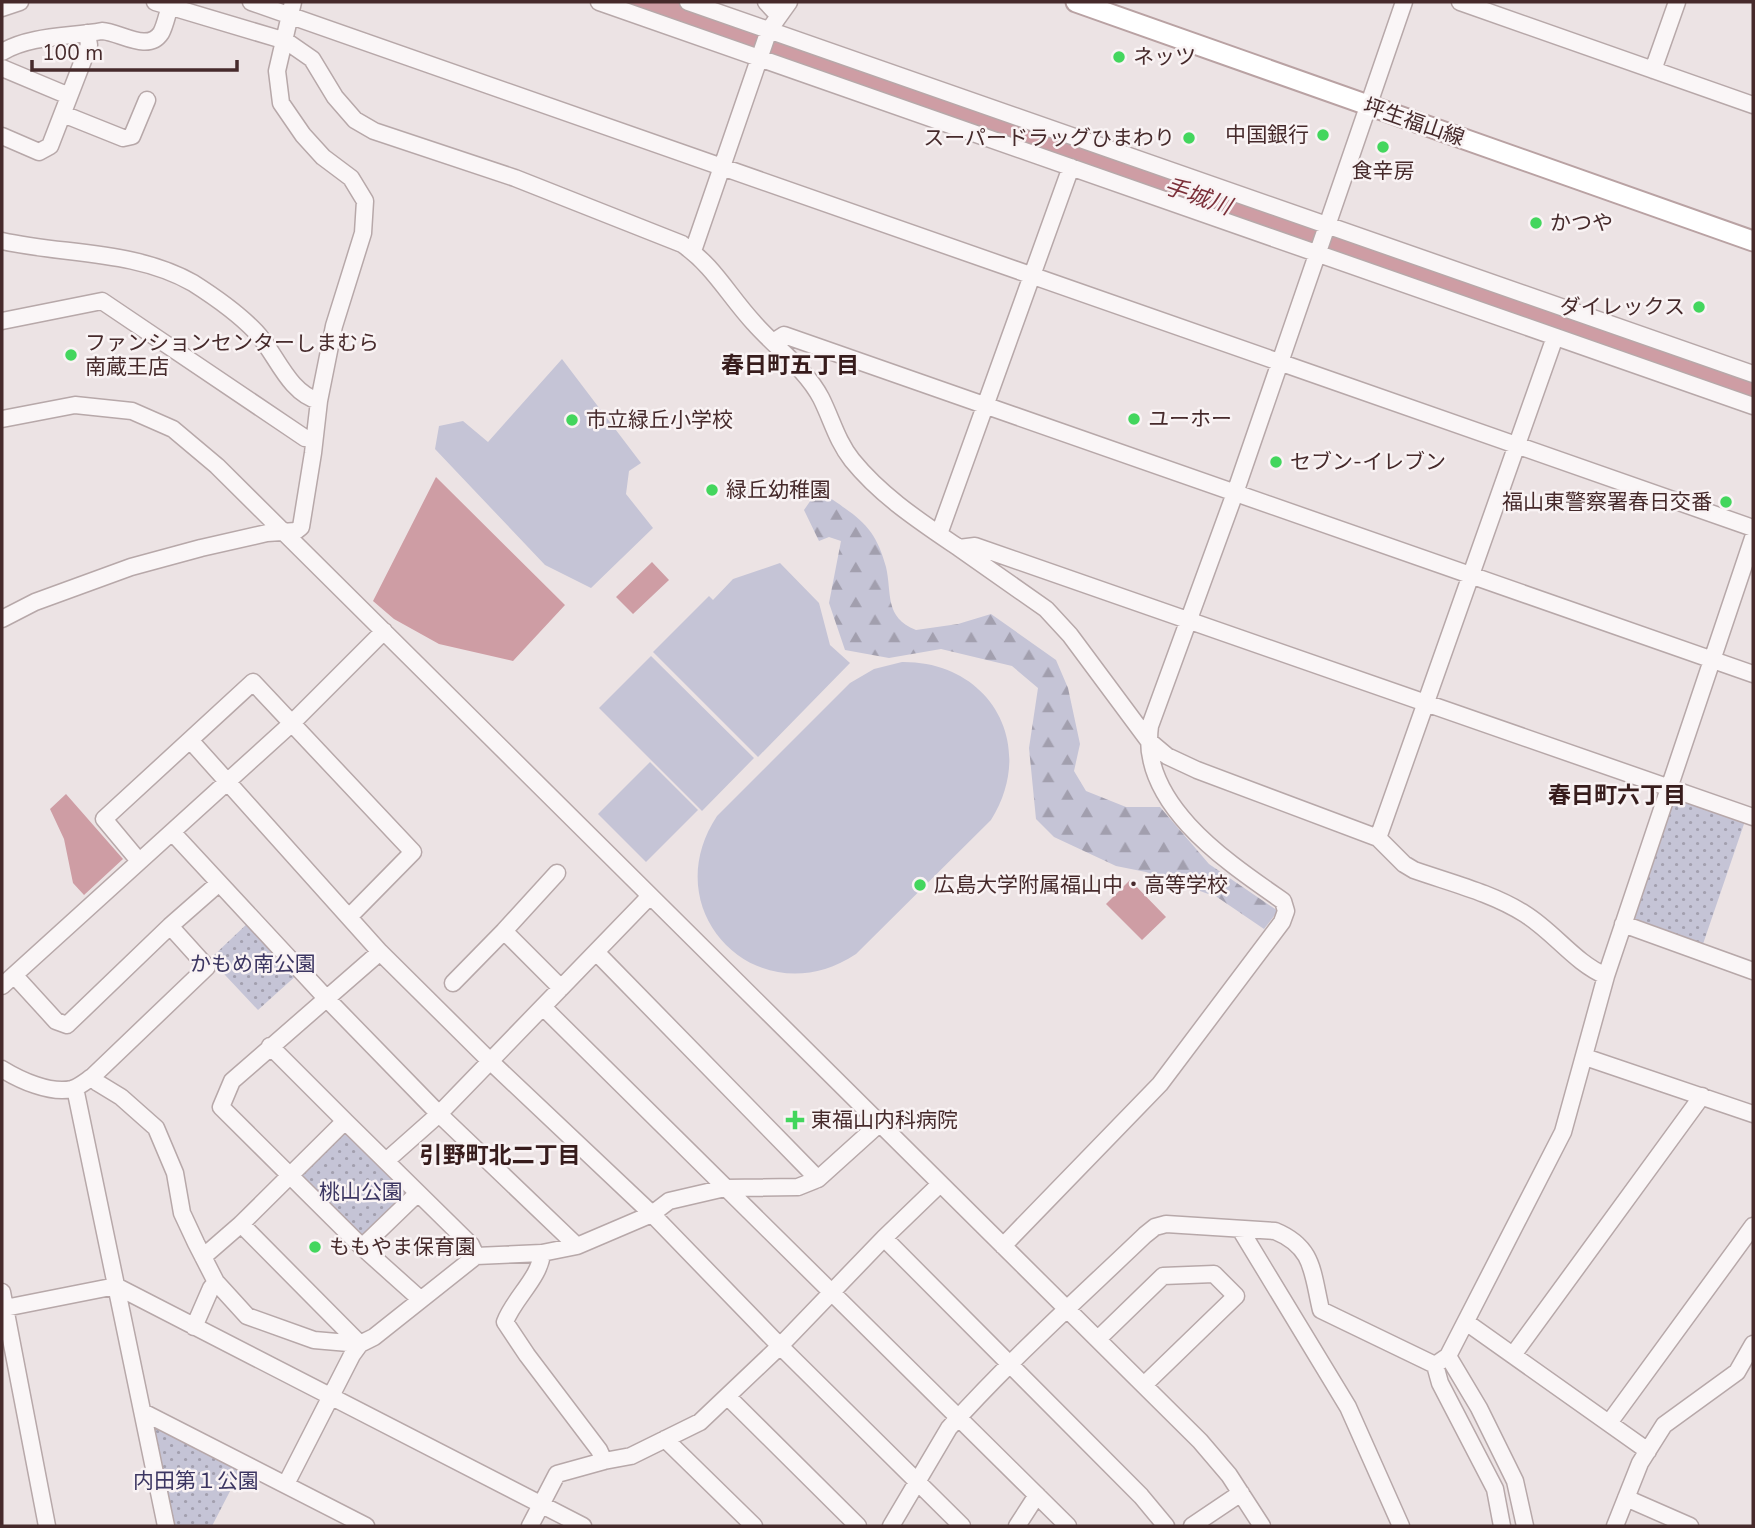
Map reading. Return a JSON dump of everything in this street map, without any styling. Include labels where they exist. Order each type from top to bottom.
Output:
[{"type":"main road","name":"坪生福山線","points":[[1076,2],[1753,241]]},
{"type":"street","points":[[2,8],[20,2]]},
{"type":"street","points":[[251,2],[291,8],[722,168],[1753,528]]},
{"type":"street","points":[[599,2],[760,54],[1071,167],[1319,250],[1753,406]]},
{"type":"street","points":[[688,2],[1327,228],[1753,374]]},
{"type":"street","points":[[766,2],[779,16]]},
{"type":"street","points":[[693,251],[768,32],[789,2]]},
{"type":"street","points":[[1003,1246],[1160,1084],[1282,922],[1286,911],[1283,901],[1224,859],[1176,813],[1150,756],[1148,740],[1150,726],[1191,620],[1404,2]]},
{"type":"street","points":[[1460,2],[1753,105]]},
{"type":"street","points":[[1653,70],[1676,2]]},
{"type":"street","points":[[2,52],[22,44],[111,31],[141,42],[151,42],[160,35],[162,4],[286,41],[312,59],[335,97],[355,120],[374,131],[515,178],[682,244],[693,251],[720,278],[753,323],[808,380],[820,397],[837,438],[852,460],[882,492],[1046,609],[1070,635],[1148,740],[1167,756],[1197,770],[1378,838],[1404,864],[1414,870],[1496,899],[1523,912],[1542,925],[1594,971],[1606,976]]},
{"type":"street","points":[[2,619],[35,602],[131,567],[267,533],[299,530],[301,527],[319,401],[334,326],[363,233],[365,201],[351,178],[323,157],[303,135],[281,103],[278,71],[291,8]]},
{"type":"street","points":[[2,136],[39,152],[50,146],[89,45],[87,33]]},
{"type":"street","points":[[2,68],[69,96]]},
{"type":"street","points":[[63,114],[124,138],[132,136],[147,100]]},
{"type":"street","points":[[939,534],[1071,167]]},
{"type":"street","points":[[2,241],[117,258],[169,271],[240,315],[258,334],[303,394],[319,401]]},
{"type":"street","points":[[2,321],[102,301],[305,438],[314,439]]},
{"type":"street","points":[[774,342],[784,335],[1753,674]]},
{"type":"street","points":[[1378,838],[1555,337]]},
{"type":"street","points":[[2,419],[75,405],[132,411],[173,429],[217,466],[1200,1441],[1241,1493],[1262,1526]]},
{"type":"street","points":[[1502,1526],[1495,1489],[1440,1383],[1441,1361],[1466,1322],[1563,1132],[1586,1057],[1606,976],[1753,538]]},
{"type":"street","points":[[959,548],[975,546],[1753,817]]},
{"type":"street","points":[[219,883],[67,1025],[55,1021],[8,980],[290,724],[384,631]]},
{"type":"street","points":[[139,861],[104,819],[253,682],[412,852],[349,917]]},
{"type":"street","points":[[190,740],[380,952],[490,1061],[652,1214],[780,1346],[962,1526]]},
{"type":"street","points":[[172,832],[327,999],[439,1114],[577,1246]]},
{"type":"street","points":[[453,983],[557,873]]},
{"type":"street","points":[[386,1161],[439,1114],[650,896]]},
{"type":"street","points":[[1623,924],[1753,971]]},
{"type":"street","points":[[2,1069],[18,1079],[51,1088],[75,1088],[92,1077],[207,967],[170,926]]},
{"type":"street","points":[[504,932],[561,988]]},
{"type":"street","points":[[380,952],[232,1081],[221,1107],[362,1247],[420,1299]]},
{"type":"street","points":[[597,953],[818,1179]]},
{"type":"street","points":[[543,1007],[1068,1526]]},
{"type":"street","points":[[270,1046],[471,1245],[476,1256]]},
{"type":"street","points":[[1586,1057],[1753,1114]]},
{"type":"street","points":[[92,1077],[121,1097],[156,1128],[175,1173],[182,1213],[203,1257],[216,1282],[247,1316],[314,1340],[360,1344]]},
{"type":"street","points":[[75,1088],[166,1526]]},
{"type":"street","points":[[1513,1355],[1702,1096]]},
{"type":"street","points":[[203,1257],[241,1224],[345,1121]]},
{"type":"street","points":[[286,1484],[360,1344],[374,1337],[476,1256],[542,1253],[577,1246],[652,1214],[669,1201],[725,1188],[798,1187],[818,1179],[879,1124]]},
{"type":"street","points":[[530,1526],[557,1474],[631,1456],[700,1422],[780,1346],[940,1184]]},
{"type":"street","points":[[362,1247],[418,1193]]},
{"type":"street","points":[[241,1224],[360,1344]]},
{"type":"street","points":[[891,1526],[957,1419],[1067,1309],[1155,1227],[1166,1224],[1275,1231],[1299,1244],[1310,1267],[1321,1310],[1441,1361],[1479,1408],[1515,1481],[1525,1526]]},
{"type":"street","points":[[1609,1423],[1753,1226]]},
{"type":"street","points":[[1241,1229],[1348,1407],[1401,1526]]},
{"type":"street","points":[[884,1238],[1141,1496],[1166,1526]]},
{"type":"street","points":[[542,1253],[542,1264],[509,1310],[505,1322],[600,1450],[604,1461]]},
{"type":"street","points":[[1098,1339],[1163,1276],[1214,1274],[1236,1296],[1144,1385]]},
{"type":"street","points":[[194,1327],[216,1282]]},
{"type":"street","points":[[47,1526],[3,1305],[116,1286],[583,1526]]},
{"type":"street","points":[[1466,1322],[1648,1451]]},
{"type":"street","points":[[1615,1526],[1640,1463],[1664,1425],[1737,1372],[1753,1344]]},
{"type":"street","points":[[728,1397],[858,1526]]},
{"type":"street","points":[[143,1412],[366,1526]]},
{"type":"street","points":[[665,1438],[754,1526]]},
{"type":"street","points":[[1192,1526],[1241,1493]]},
{"type":"street","points":[[1017,1526],[1037,1495]]},
{"type":"street","points":[[1626,1498],[1690,1526]]},
{"type":"green space","points":[[562,359],[641,463],[629,471],[626,494],[653,528],[591,588],[545,565],[435,449],[439,426],[463,421],[488,442]]},
{"type":"green space","points":[[813,497],[835,501],[859,519],[870,532],[886,567],[894,611],[906,625],[916,630],[958,624],[991,614],[1056,660],[1068,688],[1080,744],[1074,771],[1086,791],[1126,807],[1160,807],[1209,864],[1278,911],[1264,929],[1217,897],[1146,872],[1116,866],[1054,837],[1036,819],[1029,748],[1038,688],[1012,666],[941,649],[889,658],[845,650],[829,603],[841,541],[829,537],[819,541],[804,510]]},
{"type":"green space","points":[[780,563],[819,603],[830,645],[850,663],[758,757],[653,652],[709,596],[713,600],[733,579]]},
{"type":"green space","points":[[651,656],[754,758],[702,811],[599,708]]},
{"type":"green space","points":[[902,662],[933,665],[960,676],[981,692],[997,712],[1007,737],[1009,764],[1004,792],[991,820],[856,954],[820,970],[785,973],[753,964],[726,945],[708,919],[698,887],[701,852],[717,816],[850,683],[874,669]]},
{"type":"green space","points":[[650,762],[698,810],[646,862],[598,814]]},
{"type":"green space","points":[[1675,797],[1745,821],[1703,944],[1634,920]]},
{"type":"green space","name":"かもめ南公園","points":[[250,921],[299,973],[258,1010],[210,959]]},
{"type":"green space","name":"桃山公園","points":[[345,1123],[416,1193],[362,1245],[291,1175]]},
{"type":"green space","name":"内田第１公園","points":[[147,1417],[243,1466],[212,1526],[168,1526]]},
{"type":"shaded area","points":[[436,477],[565,605],[513,661],[439,644],[394,619],[373,601]]},
{"type":"shaded area","points":[[652,562],[669,580],[633,614],[616,597]]},
{"type":"shaded area","points":[[66,794],[123,859],[84,895],[73,883],[64,839],[50,809]]},
{"type":"shaded area","points":[[1130,880],[1166,917],[1142,940],[1106,904]]},
{"type":"waterway","name":"手城川","points":[[642,2],[1753,391]]},
{"type":"place","name":"ネッツ","points":[[1119,57]]},
{"type":"place","name":"中国銀行","points":[[1323,135]]},
{"type":"place","name":"スーパードラッグひまわり","points":[[1189,138]]},
{"type":"place","name":"食辛房","points":[[1383,147]]},
{"type":"place","name":"かつや","points":[[1536,223]]},
{"type":"place","name":"ダイレックス","points":[[1699,307]]},
{"type":"place","name":"ファンションセンターしまむら 南蔵王店","points":[[71,355]]},
{"type":"place","name":"ユーホー","points":[[1134,419]]},
{"type":"place","name":"市立緑丘小学校","points":[[572,420]]},
{"type":"place","name":"セブン-イレブン","points":[[1276,462]]},
{"type":"place","name":"緑丘幼稚園","points":[[712,490]]},
{"type":"place","name":"福山東警察署春日交番","points":[[1726,502]]},
{"type":"place","name":"広島大学附属福山中・高等学校","points":[[920,885]]},
{"type":"place","name":"東福山内科病院","points":[[795,1120]]},
{"type":"place","name":"ももやま保育園","points":[[315,1247]]},
{"type":"district","name":"春日町五丁目","points":[[790,365]]},
{"type":"district","name":"春日町六丁目","points":[[1617,795]]},
{"type":"district","name":"引野町北二丁目","points":[[500,1155]]}]
